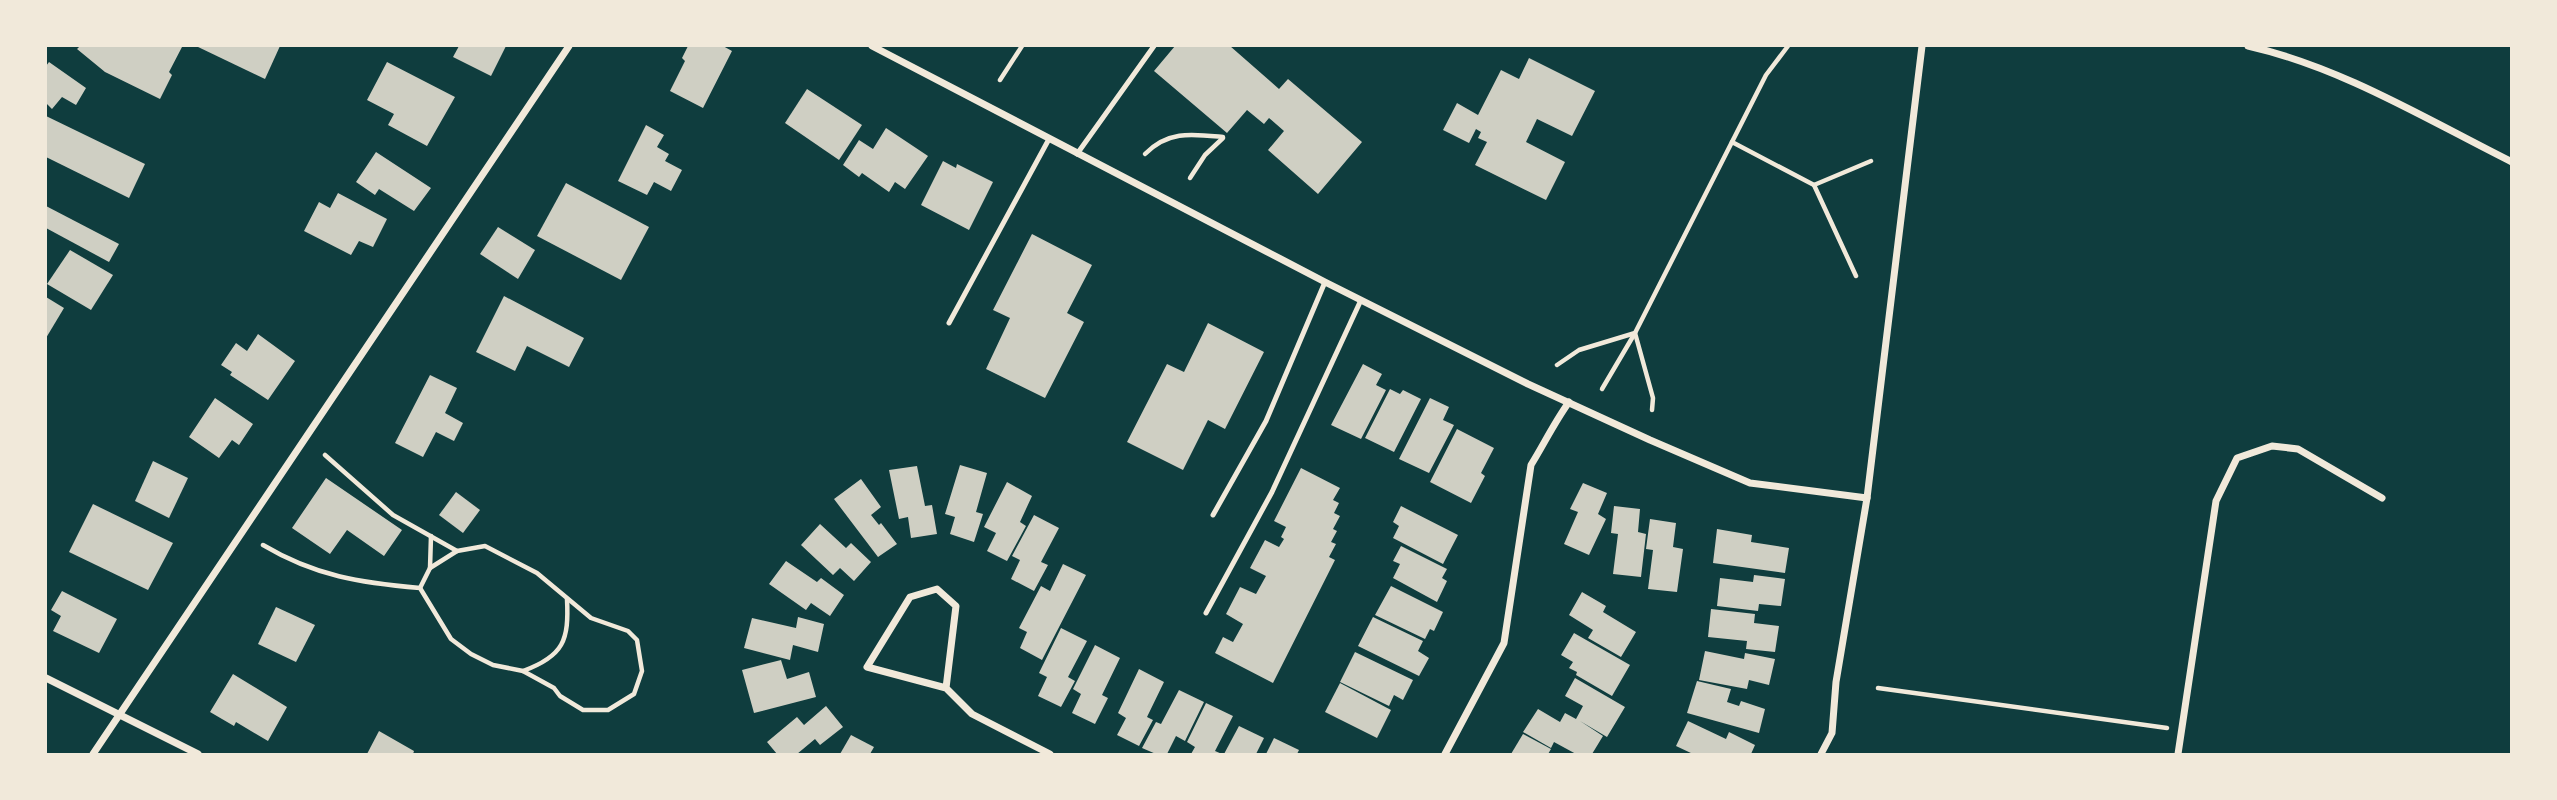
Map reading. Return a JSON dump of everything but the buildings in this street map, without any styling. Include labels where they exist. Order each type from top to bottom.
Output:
[{"type":"street","points":[[93,754],[569,46]]},
{"type":"street","points":[[872,46],[1325,282],[1569,402],[1750,483],[1867,498]]},
{"type":"street","points":[[1821,754],[1832,733],[1836,682],[1867,498],[1922,46]]},
{"type":"street","points":[[2248,46],[2271,51],[2343,78],[2511,162]]},
{"type":"street","points":[[1445,754],[1504,643],[1531,465],[1545,443],[1551,427],[1569,402]]},
{"type":"street","points":[[2178,754],[2216,501],[2237,458],[2272,446],[2298,449],[2382,498]]},
{"type":"street","points":[[946,688],[956,606],[937,589],[910,597],[867,667],[946,688],[972,714],[1049,754]]},
{"type":"street","points":[[46,678],[198,754]]},
{"type":"lane","points":[[1077,154],[1154,46]]},
{"type":"lane","points":[[949,323],[1049,139]]},
{"type":"lane","points":[[1213,515],[1266,421],[1325,282]]},
{"type":"lane","points":[[1206,613],[1272,492],[1361,300]]},
{"type":"path","points":[[1000,80],[1023,46]]},
{"type":"path","points":[[1602,389],[1635,332],[1766,75],[1788,46]]},
{"type":"path","points":[[1145,154],[1153,146],[1173,136],[1223,137],[1205,155],[1191,178]]},
{"type":"path","points":[[1732,142],[1814,185],[1856,276]]},
{"type":"path","points":[[1814,185],[1871,161]]},
{"type":"path","points":[[1557,365],[1579,350],[1635,332]]},
{"type":"path","points":[[1635,332],[1653,398],[1652,410]]},
{"type":"path","points":[[325,455],[393,515],[457,551]]},
{"type":"path","points":[[420,587],[430,568],[431,536]]},
{"type":"path","points":[[263,545],[316,572],[380,584],[420,587]]},
{"type":"path","points":[[420,587],[451,639],[471,654],[493,665],[523,671],[554,688],[560,696],[583,710],[608,710],[634,694],[642,671],[636,640],[628,631],[591,618],[537,573],[485,546],[457,551],[430,568]]},
{"type":"path","points":[[523,671],[545,663],[561,646],[568,628],[567,598]]},
{"type":"path","points":[[1878,688],[2182,730]]}]
